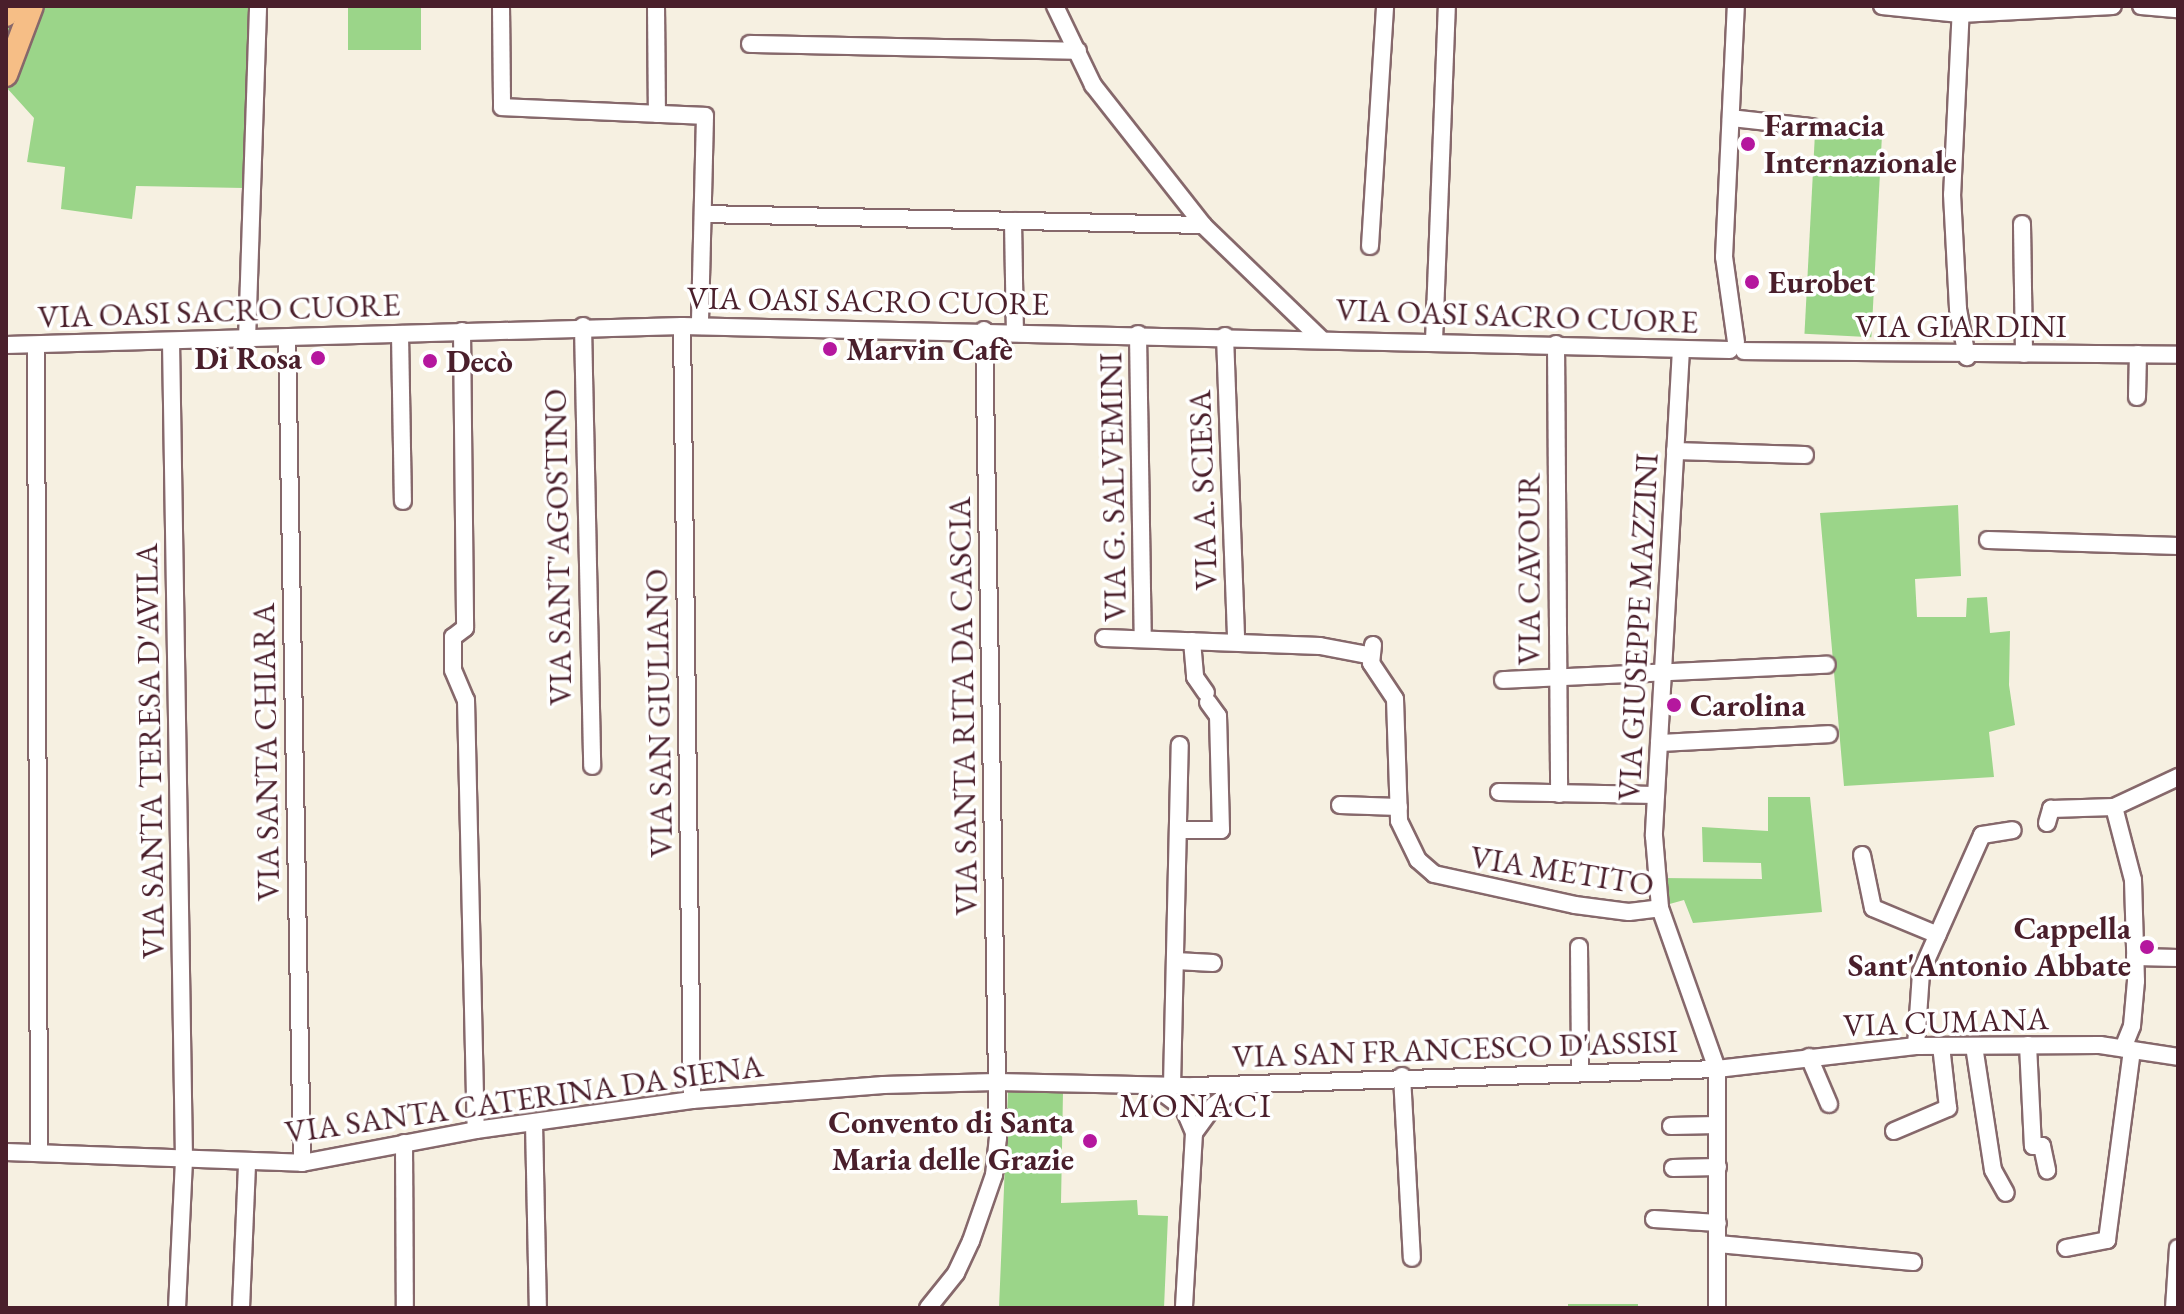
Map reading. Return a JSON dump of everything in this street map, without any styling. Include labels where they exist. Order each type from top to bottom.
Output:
[{"type":"highway","points":[[6,15],[10,6]]},
{"type":"highway","points":[[6,75],[32,6]]},
{"type":"street","points":[[247,340],[258,6]]},
{"type":"street","points":[[501,6],[502,107],[705,116],[700,326]]},
{"type":"street","points":[[656,6],[657,114]]},
{"type":"street","points":[[1055,6],[1093,85],[1203,225],[1320,338]]},
{"type":"street","points":[[1370,246],[1385,6]]},
{"type":"street","points":[[1434,341],[1447,6]]},
{"type":"street","points":[[1736,6],[1724,257],[1737,348]]},
{"type":"street","points":[[1882,6],[1961,10],[2113,6]]},
{"type":"street","points":[[2141,6],[2178,9]]},
{"type":"street","points":[[1961,10],[1952,194],[1958,309],[1967,357]]},
{"type":"street","points":[[750,44],[1078,51]]},
{"type":"street","points":[[1731,118],[1811,127]]},
{"type":"street","points":[[703,214],[1203,225]]},
{"type":"street","points":[[1013,221],[1015,331]]},
{"type":"street","points":[[2022,224],[2024,354]]},
{"type":"street","name":"VIA OASI SACRO CUORE","points":[[6,345],[287,339],[583,326],[700,326],[1737,348]]},
{"type":"street","name":"VIA SANT'AGOSTINO","points":[[583,326],[592,766]]},
{"type":"street","name":"VIA SAN GIULIANO","points":[[682,326],[692,1100]]},
{"type":"street","name":"VIA SANTA RITA DA CASCIA","points":[[928,1308],[956,1273],[994,1175],[997,1082],[984,330]]},
{"type":"street","points":[[462,331],[465,628],[453,637],[453,670],[466,700],[476,1130]]},
{"type":"street","points":[[400,334],[403,501]]},
{"type":"street","name":"VIA G. SALVEMINI","points":[[1138,334],[1143,639]]},
{"type":"street","name":"VIA A. SCIESA","points":[[1225,336],[1236,642]]},
{"type":"street","name":"VIA SANTA CHIARA","points":[[287,339],[302,1163]]},
{"type":"street","name":"VIA SANTA TERESA D'AVILA","points":[[171,341],[184,1160],[177,1308]]},
{"type":"street","name":"VIA CAVOUR","points":[[1556,344],[1559,794]]},
{"type":"street","points":[[36,345],[39,1153]]},
{"type":"street","name":"VIA GIARDINI","points":[[1737,348],[1967,357],[2024,354],[2178,355]]},
{"type":"street","name":"VIA GIUSEPPE MAZZINI","points":[[1660,908],[1656,795],[1681,349]]},
{"type":"street","points":[[2137,397],[2138,354]]},
{"type":"street","points":[[1675,451],[1805,455]]},
{"type":"street","points":[[1988,540],[2178,546]]},
{"type":"street","name":"VIA METITO","points":[[1104,638],[1371,650],[1395,699],[1399,821],[1418,860],[1451,881],[1629,912],[1660,908],[1717,1069],[1717,1308]]},
{"type":"street","points":[[1178,830],[1221,830],[1218,716],[1195,677],[1192,641]]},
{"type":"street","points":[[1503,680],[1558,680],[1827,665]]},
{"type":"street","points":[[1659,743],[1829,734]]},
{"type":"street","points":[[1172,1086],[1180,745]]},
{"type":"street","points":[[2047,823],[2051,809],[2114,807],[2178,777]]},
{"type":"street","points":[[1499,792],[1656,795]]},
{"type":"street","points":[[1340,805],[1399,807]]},
{"type":"street","points":[[2066,1248],[2107,1240],[2132,1026],[2135,957],[2133,880],[2114,807]]},
{"type":"street","points":[[1916,1046],[1921,972],[1982,835],[2013,830]]},
{"type":"street","points":[[1862,855],[1873,908],[1938,935]]},
{"type":"street","points":[[1579,947],[1580,1071]]},
{"type":"street","points":[[2135,957],[2178,958]]},
{"type":"street","points":[[1176,961],[1213,963]]},
{"type":"street","points":[[2028,1045],[2033,1146],[2042,1146],[2047,1170]]},
{"type":"street","name":"VIA CUMANA","points":[[1717,1069],[1916,1046],[2028,1045],[2128,1049],[2178,1057]]},
{"type":"street","points":[[1894,1131],[1948,1108],[1941,1046]]},
{"type":"street","points":[[1974,1046],[1993,1170],[2006,1193]]},
{"type":"street","points":[[1809,1057],[1829,1104]]},
{"type":"street","name":"VIA SAN FRANCESCO D'ASSISI","points":[[1194,1086],[1402,1076],[1717,1069]]},
{"type":"street","points":[[1402,1076],[1412,1258]]},
{"type":"street","name":"VIA SANTA CATERINA DA SIENA","points":[[6,1152],[302,1163],[476,1130],[766,1092],[997,1082],[1194,1086]]},
{"type":"street","points":[[1195,1123],[1225,1094],[1243,1084]]},
{"type":"street","points":[[1151,1085],[1170,1095],[1195,1123]]},
{"type":"street","points":[[1184,1308],[1195,1123],[1188,1097],[1194,1086]]},
{"type":"street","points":[[534,1123],[538,1308]]},
{"type":"street","points":[[1671,1126],[1717,1125]]},
{"type":"street","points":[[404,1143],[405,1308]]},
{"type":"street","points":[[241,1308],[247,1162]]},
{"type":"street","points":[[1673,1168],[1718,1167]]},
{"type":"street","points":[[1654,1219],[1718,1223]]},
{"type":"street","points":[[1718,1244],[1913,1262]]},
{"type":"street","points":[[2174,1308],[2178,1248]]},
{"type":"green space","points":[[6,6],[252,6],[244,188],[136,186],[132,219],[61,209],[65,167],[27,162],[34,118],[6,87]]},
{"type":"green space","points":[[348,6],[421,6],[421,50],[348,50]]},
{"type":"green space","points":[[1815,133],[1882,137],[1871,337],[1804,334]]},
{"type":"green space","points":[[1958,505],[1961,576],[1915,579],[1917,617],[1966,617],[1967,598],[1987,597],[1990,633],[2010,631],[2009,685],[2015,725],[1989,732],[1994,777],[1844,786],[1820,513]]},
{"type":"green space","points":[[1768,797],[1810,797],[1822,912],[1693,923],[1684,900],[1666,905],[1661,878],[1762,879],[1761,863],[1703,862],[1702,827],[1768,831]]},
{"type":"green space","points":[[1008,1092],[1063,1092],[1061,1203],[1137,1200],[1138,1215],[1168,1216],[1164,1308],[999,1308]]},
{"type":"green space","points":[[1568,1304],[1638,1304],[1638,1308],[1568,1308]]},
{"type":"place","name":"Farmacia Internazionale","points":[[1748,144]]},
{"type":"place","name":"Eurobet","points":[[1752,282]]},
{"type":"place","name":"Marvin Cafè","points":[[830,349]]},
{"type":"place","name":"Di Rosa","points":[[318,358]]},
{"type":"place","name":"Decò","points":[[430,361]]},
{"type":"place","name":"Carolina","points":[[1674,705]]},
{"type":"place","name":"Cappella Sant'Antonio Abbate","points":[[2147,947]]},
{"type":"place","name":"Convento di Santa Maria delle Grazie","points":[[1090,1141]]},
{"type":"district","name":"MONACI","points":[[1196,1106]]}]
